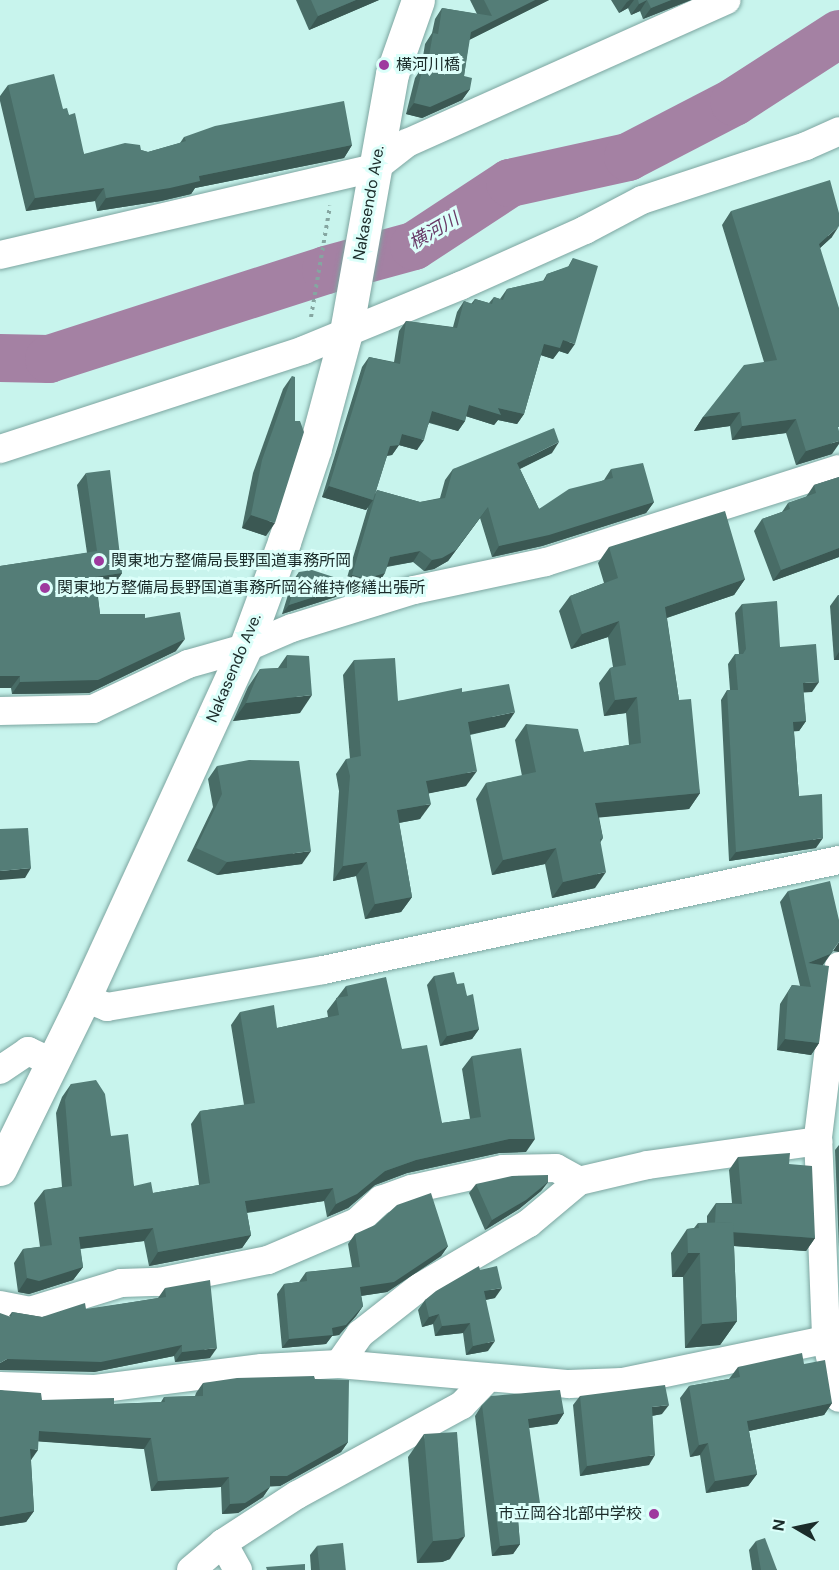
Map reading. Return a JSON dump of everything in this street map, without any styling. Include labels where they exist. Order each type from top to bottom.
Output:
[{"type":"highway","name":"Nakasendo Ave.","points":[[0,1169],[84,998],[244,648],[315,448],[347,326],[392,74],[418,0]]},
{"type":"street","points":[[0,255],[373,183],[407,142],[726,0]]},
{"type":"street","points":[[0,449],[286,356],[347,326],[574,235],[642,200],[806,146],[839,131]]},
{"type":"street","points":[[0,711],[93,709],[189,664],[244,648],[292,628],[414,590],[546,562],[839,469]]},
{"type":"street","points":[[84,998],[107,1007],[323,970],[839,860]]},
{"type":"street","points":[[839,966],[818,1141],[839,1398]]},
{"type":"street","points":[[0,1070],[28,1051],[52,1062]]},
{"type":"street","points":[[339,1364],[360,1334],[420,1287],[529,1223],[579,1181],[648,1165],[818,1141]]},
{"type":"street","points":[[0,1305],[30,1311],[121,1283],[159,1282],[268,1260],[357,1222],[381,1200],[492,1172],[556,1168],[579,1181]]},
{"type":"street","points":[[0,1386],[95,1389],[262,1368],[339,1364],[569,1384],[622,1382],[833,1338]]},
{"type":"street","points":[[191,1570],[223,1543],[297,1495],[462,1405],[488,1378]]},
{"type":"street","points":[[223,1543],[238,1570]]},
{"type":"path","points":[[311,320],[332,196]]},
{"type":"building","points":[[311,0],[356,0],[318,16]]},
{"type":"building","points":[[484,0],[535,0],[471,32],[464,76],[472,78],[470,89],[430,107],[414,103],[423,67],[427,68],[433,33],[438,34],[442,8],[492,16]]},
{"type":"building","points":[[647,0],[671,0],[651,8]]},
{"type":"building","points":[[54,74],[63,109],[67,108],[69,115],[75,113],[84,154],[125,143],[140,145],[141,150],[148,152],[186,141],[184,137],[215,126],[344,101],[352,145],[199,176],[200,181],[170,188],[106,198],[104,188],[35,198],[8,85]]},
{"type":"building","points":[[830,180],[839,213],[839,226],[819,244],[839,308],[839,441],[806,451],[796,419],[742,426],[740,412],[703,417],[744,365],[777,360],[731,211]]},
{"type":"building","points":[[573,258],[598,266],[575,344],[563,340],[560,348],[544,344],[524,414],[498,408],[501,415],[469,405],[465,421],[432,411],[424,440],[402,434],[399,445],[390,446],[373,500],[329,486],[369,357],[400,364],[406,321],[457,328],[464,301],[473,304],[475,299],[492,304],[494,297],[503,300],[507,289],[545,280],[547,274],[569,266]]},
{"type":"building","points":[[292,376],[295,377],[295,421],[300,421],[304,432],[275,523],[251,515],[262,460]]},
{"type":"building","points":[[554,428],[559,442],[517,463],[539,509],[569,489],[613,478],[611,469],[643,463],[654,502],[549,535],[499,546],[488,507],[456,550],[442,558],[432,560],[420,551],[390,557],[385,573],[366,579],[352,575],[377,490],[420,502],[445,498],[453,469]]},
{"type":"building","points":[[110,470],[122,573],[95,577],[100,614],[145,614],[145,618],[180,612],[185,639],[98,680],[20,682],[20,676],[0,676],[0,566],[97,551],[86,473]]},
{"type":"building","points":[[839,477],[839,548],[781,570],[762,519],[790,509],[788,503],[816,493],[814,485]]},
{"type":"building","points":[[725,511],[745,579],[665,607],[679,700],[691,699],[700,793],[595,803],[603,838],[600,839],[606,872],[563,882],[556,848],[503,860],[486,783],[536,772],[526,724],[578,729],[584,752],[641,743],[637,697],[615,700],[610,668],[626,665],[619,621],[582,634],[570,596],[618,578],[609,547]]},
{"type":"building","points":[[312,570],[355,584],[289,605],[299,572]]},
{"type":"building","points":[[777,601],[780,647],[816,644],[819,682],[803,683],[806,721],[793,722],[799,796],[822,794],[823,838],[736,852],[727,690],[738,690],[735,654],[743,654],[746,649],[742,604]]},
{"type":"building","points":[[287,655],[309,656],[312,695],[246,703],[260,669],[287,668]]},
{"type":"building","points":[[395,658],[398,701],[462,688],[462,692],[509,684],[515,712],[468,722],[477,771],[426,781],[431,804],[397,810],[412,897],[375,904],[367,862],[343,866],[350,776],[346,759],[361,756],[354,660]]},
{"type":"building","points":[[249,760],[299,761],[311,851],[227,862],[196,848],[222,794],[217,766]]},
{"type":"building","points":[[28,828],[31,868],[0,871],[0,829]]},
{"type":"building","points":[[830,881],[839,920],[839,942],[830,954],[808,963],[829,966],[819,1043],[785,1039],[788,992],[792,985],[811,987],[788,891]]},
{"type":"building","points":[[454,972],[457,984],[464,983],[467,996],[473,994],[479,1029],[447,1036],[434,976]]},
{"type":"building","points":[[386,977],[402,1049],[427,1045],[442,1123],[481,1117],[472,1056],[521,1048],[535,1139],[509,1139],[416,1160],[385,1171],[357,1194],[336,1204],[333,1188],[245,1201],[251,1235],[158,1252],[153,1228],[79,1237],[83,1267],[39,1281],[27,1278],[23,1249],[52,1245],[44,1190],[72,1186],[65,1100],[71,1084],[96,1080],[105,1094],[111,1136],[128,1134],[134,1186],[151,1182],[153,1193],[210,1183],[200,1111],[255,1103],[240,1012],[274,1005],[277,1028],[339,1015],[336,998],[348,996],[346,986]]},
{"type":"building","points":[[790,1153],[789,1164],[812,1166],[815,1238],[733,1232],[733,1222],[715,1223],[716,1203],[742,1204],[738,1157]]},
{"type":"building","points":[[548,1175],[548,1182],[526,1200],[492,1220],[476,1184],[512,1176]]},
{"type":"building","points":[[431,1193],[448,1246],[394,1282],[360,1287],[363,1306],[346,1325],[332,1328],[333,1335],[289,1339],[284,1284],[307,1281],[306,1272],[360,1267],[355,1234],[375,1225],[397,1205]]},
{"type":"building","points":[[733,1222],[737,1321],[702,1324],[700,1253],[688,1253],[687,1229],[699,1228],[698,1223]]},
{"type":"building","points":[[479,1266],[480,1270],[497,1266],[502,1288],[484,1291],[495,1341],[473,1346],[470,1323],[442,1326],[439,1314],[429,1317],[425,1300]]},
{"type":"building","points":[[210,1280],[217,1348],[182,1352],[182,1345],[101,1362],[7,1359],[0,1363],[0,1313],[11,1317],[12,1312],[42,1317],[85,1303],[86,1309],[166,1297],[165,1288]]},
{"type":"building","points":[[802,1353],[804,1364],[825,1360],[832,1403],[747,1421],[757,1474],[715,1481],[708,1443],[699,1445],[689,1386],[740,1377],[738,1367]]},
{"type":"building","points":[[314,1376],[315,1379],[349,1380],[348,1442],[287,1476],[270,1476],[270,1487],[245,1503],[230,1504],[229,1477],[158,1481],[151,1438],[39,1431],[38,1450],[30,1449],[34,1511],[0,1517],[0,1390],[41,1393],[42,1400],[114,1398],[114,1404],[165,1402],[164,1397],[203,1396],[203,1383],[237,1378]]},
{"type":"building","points":[[665,1385],[669,1405],[652,1407],[655,1455],[587,1466],[580,1396]]},
{"type":"building","points":[[560,1390],[564,1413],[528,1419],[540,1503],[517,1510],[520,1544],[500,1546],[482,1405],[491,1396]]},
{"type":"building","points":[[457,1432],[465,1536],[458,1539],[433,1541],[424,1434]]},
{"type":"building","points":[[765,1538],[777,1570],[761,1570],[756,1541]]},
{"type":"building","points":[[343,1543],[346,1570],[320,1570],[317,1546]]},
{"type":"building","points":[[305,1564],[305,1570],[267,1570],[266,1567]]},
{"type":"waterway","name":"横河川","points":[[0,358],[49,359],[326,270],[414,246],[510,183],[628,157],[734,102],[839,34]]},
{"type":"place","name":"横河川橋","points":[[384,65]]},
{"type":"place","name":"関東地方整備局長野国道事務所岡","points":[[99,561]]},
{"type":"place","name":"関東地方整備局長野国道事務所岡谷維持修繕出張所","points":[[45,588]]},
{"type":"place","name":"市立岡谷北部中学校","points":[[654,1514]]}]
